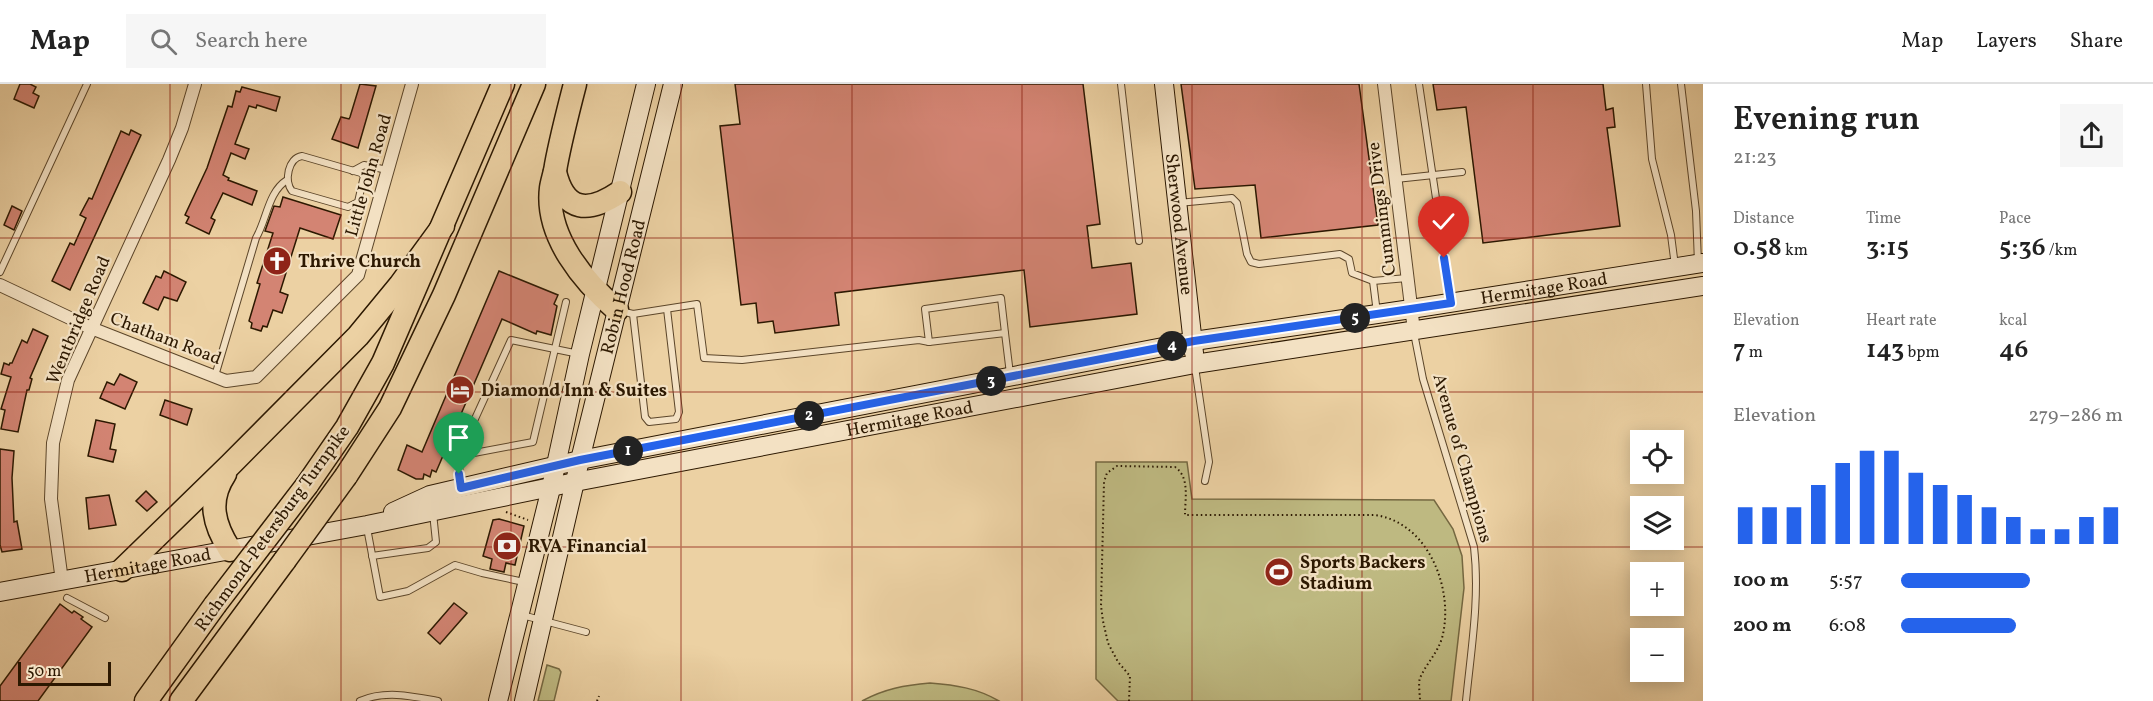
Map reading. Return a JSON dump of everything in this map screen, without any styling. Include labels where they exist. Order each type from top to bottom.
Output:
[{"type":"highway","name":"Richmond-Petersburg Turnpike","points":[[146,701],[215,605],[307,485],[347,427],[383,363],[503,84]]},
{"type":"highway","name":"Richmond-Petersburg Turnpike","points":[[181,701],[346,476],[390,408],[444,295],[534,84]]},
{"type":"highway","points":[[575,84],[551,188],[551,200],[561,239],[576,267],[596,292],[625,312]]},
{"type":"highway","points":[[555,170],[559,187],[569,201],[576,204],[594,206],[620,192]]},
{"type":"highway","points":[[122,570],[358,336],[400,285],[443,226]]},
{"type":"highway","points":[[230,465],[219,483],[214,508],[219,532],[230,550]]},
{"type":"street","name":"Wentbridge Road","points":[[65,590],[51,499],[53,443],[68,380],[169,160],[182,128],[195,84]]},
{"type":"street","name":"Little John Road","points":[[256,377],[358,275],[412,84]]},
{"type":"street","name":"Robin Hood Road","points":[[498,701],[552,488],[580,354],[646,84]]},
{"type":"street","name":"Robin Hood Road","points":[[524,701],[580,460],[625,312],[673,84]]},
{"type":"street","name":"Sherwood Avenue","points":[[1164,84],[1195,364]]},
{"type":"street","name":"Cummings Drive","points":[[1384,84],[1414,331]]},
{"type":"street","name":"Hermitage Road","points":[[367,525],[430,495],[580,460],[1194,341],[1701,263]]},
{"type":"street","name":"Chatham Road","points":[[0,285],[91,328],[214,377],[226,381],[256,377]]},
{"type":"street","name":"Hermitage Road","points":[[0,592],[65,590],[122,570],[367,525],[575,482],[1195,364],[1703,286]]},
{"type":"lane","points":[[0,272],[87,84]]},
{"type":"lane","points":[[1121,84],[1139,241]]},
{"type":"lane","points":[[1419,84],[1451,303]]},
{"type":"lane","points":[[1646,84],[1652,159],[1671,235],[1675,267]]},
{"type":"lane","points":[[1681,84],[1700,232],[1701,263]]},
{"type":"lane","points":[[302,156],[361,173],[364,176],[358,201],[348,207],[292,191],[287,180],[293,161],[302,156]]},
{"type":"lane","points":[[353,171],[364,165],[388,170]]},
{"type":"lane","points":[[1396,179],[1462,172]]},
{"type":"lane","points":[[214,377],[256,238],[264,223],[274,192],[287,180]]},
{"type":"lane","points":[[1178,203],[1232,198],[1237,203],[1247,254],[1251,262],[1259,264],[1341,254],[1349,258],[1352,273],[1373,281],[1408,278]]},
{"type":"lane","points":[[1373,281],[1377,314]]},
{"type":"lane","points":[[929,342],[925,309],[1001,298],[1010,377]]},
{"type":"lane","points":[[458,456],[533,442],[566,302]]},
{"type":"lane","points":[[667,309],[680,412],[676,419],[649,422],[645,417],[625,312],[697,304],[704,358],[742,360],[919,340],[929,342],[1005,333]]},
{"type":"lane","name":"Avenue of Champions","points":[[1414,331],[1423,379],[1474,547],[1476,609],[1466,701]]},
{"type":"lane","points":[[461,488],[458,456],[511,340],[580,354]]},
{"type":"lane","points":[[1195,364],[1209,462],[1205,481]]},
{"type":"lane","points":[[372,556],[428,548],[436,542],[433,511]]},
{"type":"lane","points":[[367,525],[380,597],[408,591],[455,565],[527,582]]},
{"type":"lane","points":[[65,590],[105,618]]},
{"type":"lane","points":[[519,614],[586,632]]},
{"type":"lane","points":[[360,701],[371,696],[402,695],[438,701]]},
{"type":"path","points":[[1129,701],[1130,676],[1118,662],[1108,643],[1101,606],[1104,482],[1107,473],[1117,466],[1175,467],[1185,480],[1185,515],[1374,515],[1386,516],[1405,528],[1424,545],[1440,574],[1445,593],[1446,618],[1442,639],[1434,657],[1419,680],[1420,701]]},
{"type":"path","points":[[506,512],[531,521]]},
{"type":"path","points":[[597,701],[598,696]]},
{"type":"shaded area","name":"Sports Backers Stadium","points":[[1096,462],[1187,462],[1192,499],[1434,500],[1453,529],[1462,556],[1464,588],[1451,701],[1118,701],[1096,679]]},
{"type":"shaded area","points":[[547,665],[561,672],[554,701],[538,701]]},
{"type":"shaded area","points":[[930,683],[966,688],[999,701],[862,701],[895,688]]},
{"type":"building","points":[[20,84],[30,84],[36,87],[33,93],[39,96],[34,108],[14,99]]},
{"type":"building","points":[[360,84],[376,86],[358,148],[332,139],[341,117],[349,119]]},
{"type":"building","points":[[735,84],[1083,84],[1100,224],[1087,226],[1092,268],[1131,263],[1137,314],[1030,327],[1024,270],[835,293],[839,325],[775,333],[773,321],[758,323],[756,303],[741,305],[720,126],[740,124]]},
{"type":"building","points":[[1181,84],[1359,84],[1378,225],[1261,238],[1255,185],[1195,189]]},
{"type":"building","points":[[1433,84],[1603,84],[1606,110],[1613,108],[1615,127],[1607,128],[1620,226],[1483,243],[1466,107],[1437,110]]},
{"type":"building","points":[[242,87],[280,97],[276,111],[257,105],[256,108],[249,106],[235,144],[249,149],[245,159],[231,153],[223,175],[229,178],[228,180],[257,191],[252,205],[223,193],[211,218],[215,220],[209,234],[186,223],[189,217],[185,215],[207,168],[228,106],[232,107],[236,91],[240,92]]},
{"type":"building","points":[[131,130],[141,135],[70,290],[52,281],[70,243],[74,245],[86,218],[80,215],[89,198],[92,199],[121,131],[129,135]]},
{"type":"building","name":"Thrive Church","points":[[283,197],[341,215],[333,239],[300,228],[280,292],[288,295],[282,313],[273,310],[267,327],[263,326],[261,331],[251,328],[252,323],[249,321],[260,284],[257,283],[273,233],[265,231],[274,206],[280,207]]},
{"type":"building","points":[[12,206],[22,211],[14,230],[4,225]]},
{"type":"building","points":[[164,271],[186,282],[177,301],[164,297],[158,310],[143,303],[156,276],[161,278]]},
{"type":"building","name":"Diamond Inn & Suites","points":[[499,271],[558,295],[554,304],[557,306],[551,335],[537,331],[536,334],[502,319],[436,472],[432,470],[430,477],[424,474],[423,479],[416,479],[398,470],[407,445],[422,452]]},
{"type":"building","points":[[33,329],[48,336],[30,378],[32,379],[29,390],[27,390],[18,432],[1,429],[5,410],[1,409],[11,377],[1,374],[4,363],[9,365],[12,363],[22,340],[27,343]]},
{"type":"building","points":[[120,374],[137,382],[125,409],[100,398],[107,382],[114,385]]},
{"type":"building","points":[[165,400],[192,409],[187,425],[160,415]]},
{"type":"building","points":[[96,420],[115,424],[110,449],[116,450],[113,462],[88,456]]},
{"type":"building","points":[[0,449],[14,451],[12,478],[14,522],[17,521],[22,549],[2,552],[0,545]]},
{"type":"building","points":[[146,491],[157,502],[147,511],[136,501]]},
{"type":"building","points":[[109,495],[116,525],[89,529],[86,498]]},
{"type":"building","points":[[499,519],[524,526],[515,565],[506,563],[504,572],[490,569],[492,559],[483,556],[493,520]]},
{"type":"building","points":[[454,603],[467,613],[440,644],[428,633]]},
{"type":"building","points":[[60,604],[72,613],[74,611],[83,617],[81,619],[92,627],[38,701],[0,701],[0,686]]},
{"type":"place","name":"Thrive Church","points":[[277,261]]},
{"type":"place","name":"Diamond Inn & Suites","points":[[460,390]]},
{"type":"place","name":"RVA Financial","points":[[507,546]]},
{"type":"place","name":"Sports Backers Stadium","points":[[1279,572]]},
{"type":"route","points":[[459,474],[461,488],[580,460],[1194,341],[1451,303],[1444,258]]}]
